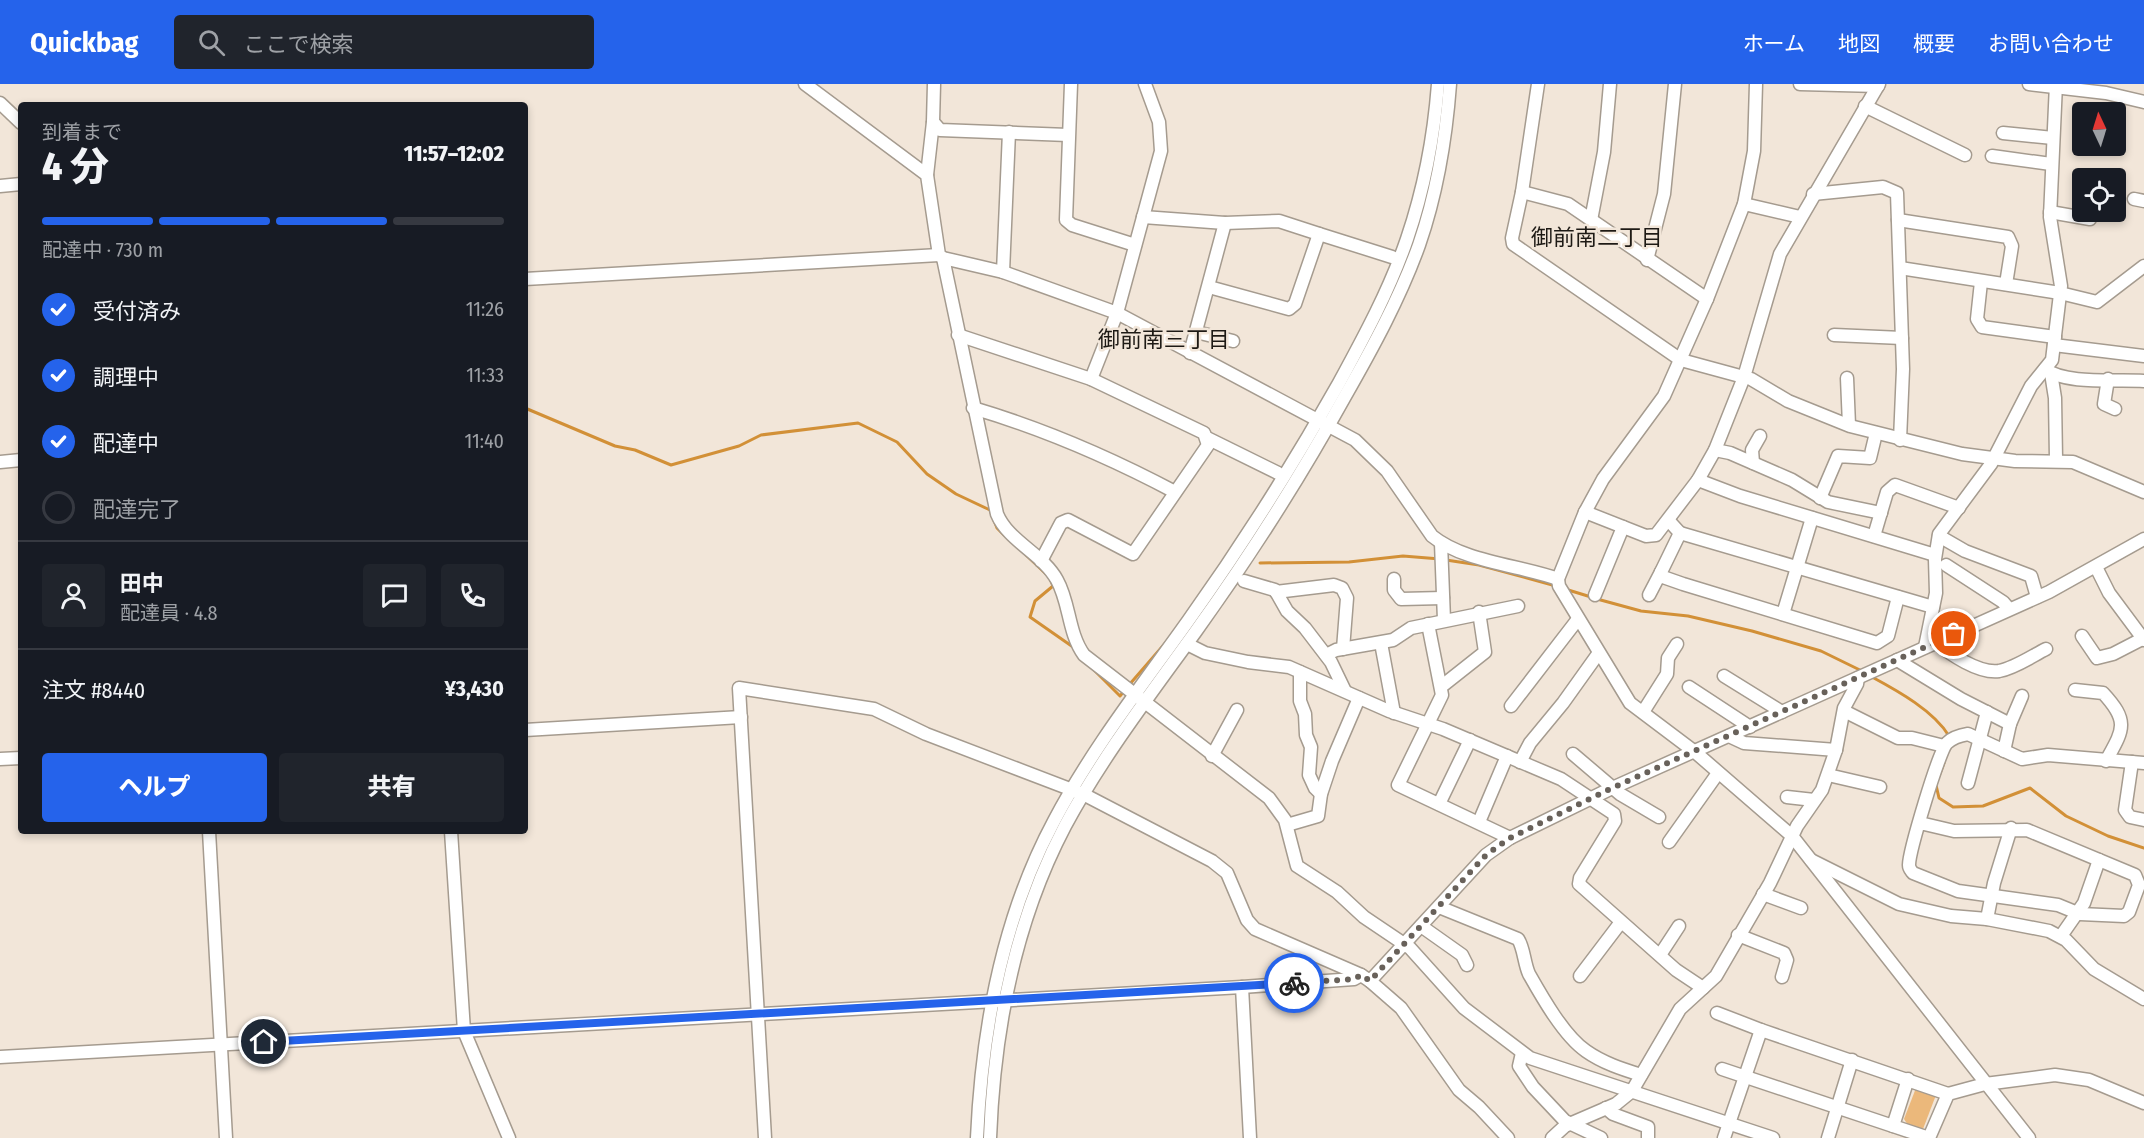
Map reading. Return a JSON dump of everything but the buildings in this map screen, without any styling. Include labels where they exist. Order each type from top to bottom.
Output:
[{"type":"street","points":[[806,84],[927,175]]},
{"type":"street","points":[[934,84],[933,122],[927,175],[941,257],[999,519],[1057,579],[1080,650],[1102,671],[1269,798],[1287,825],[1297,866],[1337,892],[1364,917],[1405,944],[1464,1008],[1522,1053],[1536,1061],[1567,1068],[1773,1138]]},
{"type":"street","points":[[1071,84],[1066,220],[1072,225],[1135,245]]},
{"type":"street","points":[[1091,379],[1117,313],[1161,144],[1159,122],[1145,84]]},
{"type":"street","points":[[1140,699],[1187,644],[1253,551],[1323,423],[1406,242],[1423,181],[1435,123],[1438,84]]},
{"type":"street","points":[[977,1138],[979,1086],[991,1000],[1009,931],[1034,864],[1077,792],[1109,752],[1140,699],[1323,423],[1383,327],[1418,246],[1433,196],[1447,124],[1450,84]]},
{"type":"street","points":[[1538,84],[1522,192],[1512,238],[1515,246],[1681,360],[1744,376],[1788,401],[1849,425],[1900,440],[2015,461],[2056,459],[2082,464],[2144,492]]},
{"type":"street","points":[[1591,220],[1604,152],[1610,84]]},
{"type":"street","points":[[1647,260],[1664,194],[1675,84]]},
{"type":"street","points":[[1756,84],[1754,151],[1744,204],[1707,299],[1664,396],[1603,479],[1585,512],[1558,579],[1560,590],[1625,697],[1695,752],[1792,836],[2029,1138]]},
{"type":"street","points":[[1800,84],[1878,85]]},
{"type":"street","points":[[2029,84],[2106,93],[2144,102]]},
{"type":"street","points":[[1585,512],[1650,536],[1658,533],[1669,521],[1698,480],[1715,450],[1744,376],[1780,254],[1878,85]]},
{"type":"street","points":[[1930,645],[1936,593],[1935,555],[1939,536],[1994,458],[2026,394],[2048,371],[2052,360],[2060,293],[2050,212],[2056,86]]},
{"type":"street","points":[[0,103],[18,120]]},
{"type":"street","points":[[1865,106],[1965,155]]},
{"type":"street","points":[[933,122],[940,130],[1068,135]]},
{"type":"street","points":[[1003,272],[1008,132]]},
{"type":"street","points":[[2003,133],[2053,138]]},
{"type":"street","points":[[1992,156],[2051,164]]},
{"type":"street","points":[[0,186],[18,184]]},
{"type":"street","points":[[1813,194],[1891,189],[1897,193],[1902,338],[1900,440]]},
{"type":"street","points":[[1522,192],[1564,202],[1707,299]]},
{"type":"street","points":[[1744,204],[1800,217]]},
{"type":"street","points":[[2050,212],[2072,216]]},
{"type":"street","points":[[1143,217],[1225,223],[1279,221],[1392,257]]},
{"type":"street","points":[[1898,220],[2008,237],[2013,246],[2006,284]]},
{"type":"street","points":[[1190,353],[1225,223]]},
{"type":"street","points":[[1209,287],[1289,309],[1295,304],[1319,234]]},
{"type":"street","points":[[528,279],[941,257],[1003,272],[1117,313],[1355,440],[1373,456],[1432,536],[1441,543],[1466,554],[1558,579]]},
{"type":"street","points":[[1900,268],[2060,293],[2098,302],[2136,269],[2144,266]]},
{"type":"street","points":[[1981,282],[1977,319],[1982,327],[2144,356]]},
{"type":"street","points":[[1196,332],[1233,341]]},
{"type":"street","points":[[1834,334],[1858,338],[1902,338]]},
{"type":"street","points":[[958,335],[1091,379],[1204,433],[1207,438],[1208,445],[1133,554],[1068,520],[1061,523],[1041,561]]},
{"type":"street","points":[[2048,371],[2090,380],[2144,381]]},
{"type":"street","points":[[2048,371],[2055,398],[2056,459]]},
{"type":"street","points":[[1847,378],[1849,425]]},
{"type":"street","points":[[2108,379],[2104,406],[2115,409]]},
{"type":"street","points":[[973,408],[1051,433],[1118,462],[1175,492]]},
{"type":"street","points":[[1820,498],[1838,456],[1870,458],[1876,433]]},
{"type":"street","points":[[1753,463],[1752,450],[1760,436]]},
{"type":"street","points":[[1207,438],[1278,474]]},
{"type":"street","points":[[1715,450],[1730,453],[1798,483],[1820,498],[1843,506],[1881,513]]},
{"type":"street","points":[[0,462],[18,460]]},
{"type":"street","points":[[1698,480],[1812,518],[1935,555]]},
{"type":"street","points":[[1874,536],[1887,492],[1895,485],[1959,508]]},
{"type":"street","points":[[1783,614],[1812,518]]},
{"type":"street","points":[[1669,521],[1680,533],[1933,607]]},
{"type":"street","points":[[1595,595],[1623,527]]},
{"type":"street","points":[[1649,595],[1680,533]]},
{"type":"street","points":[[1939,536],[1965,551],[2031,576],[2037,597]]},
{"type":"street","points":[[0,1057],[1242,987],[1365,978],[1405,944],[1486,855],[1510,838],[1613,788],[2037,597],[2144,539]]},
{"type":"street","points":[[1441,543],[1444,620]]},
{"type":"street","points":[[1946,565],[2003,602],[2009,609]]},
{"type":"street","points":[[2082,636],[2092,655],[2097,658],[2113,654],[2143,640],[2109,593],[2096,567]]},
{"type":"street","points":[[1661,572],[1663,577],[1673,581],[1877,643],[1888,636],[1898,597]]},
{"type":"street","points":[[1394,579],[1395,592],[1403,600],[1443,598]]},
{"type":"street","points":[[1244,581],[1276,592],[1340,586],[1347,598],[1343,649]]},
{"type":"street","points":[[1276,592],[1287,611],[1296,618],[1326,655],[1345,691]]},
{"type":"street","points":[[1326,655],[1343,649],[1396,639],[1411,628],[1479,612],[1518,606]]},
{"type":"street","points":[[1442,686],[1485,652],[1479,612]]},
{"type":"street","points":[[1511,706],[1578,619]]},
{"type":"street","points":[[1428,624],[1442,695],[1398,785],[1510,838]]},
{"type":"street","points":[[1381,643],[1394,712]]},
{"type":"street","points":[[1187,644],[1205,653],[1300,672],[1561,779],[1614,814],[1616,820],[1580,878],[1579,884],[1686,979],[1703,988]]},
{"type":"street","points":[[1643,712],[1667,674],[1668,658],[1677,644]]},
{"type":"street","points":[[1930,645],[1992,671],[2002,670],[2046,649]]},
{"type":"street","points":[[1520,762],[1530,743],[1563,703],[1598,654]]},
{"type":"street","points":[[1897,660],[2010,724]]},
{"type":"street","points":[[1300,672],[1300,701],[1311,747],[1309,775],[1315,788],[1321,794]]},
{"type":"street","points":[[1724,676],[1782,712]]},
{"type":"street","points":[[1552,1138],[1570,1124],[1623,1100],[1632,1091],[1680,1009],[1716,976],[1828,775],[1844,711],[1858,678]]},
{"type":"street","points":[[1689,687],[1750,727]]},
{"type":"street","points":[[765,1138],[739,688],[874,709],[926,734],[1077,792],[1212,861],[1227,873],[1247,920],[1255,929],[1365,978],[1401,1008],[1459,1090],[1479,1107],[1508,1138]]},
{"type":"street","points":[[2075,690],[2105,694],[2122,723],[2122,732],[2106,760]]},
{"type":"street","points":[[2004,751],[2010,724],[2022,696]]},
{"type":"street","points":[[1287,825],[1317,817],[1321,794],[1359,698]]},
{"type":"street","points":[[1212,756],[1237,710]]},
{"type":"street","points":[[1844,711],[1898,738],[1912,738],[1944,746],[1965,735],[2022,759],[2048,755],[2138,763],[2125,810],[2130,818],[2144,820]]},
{"type":"street","points":[[1968,783],[1987,712]]},
{"type":"street","points":[[528,730],[741,717]]},
{"type":"street","points":[[1729,736],[1744,743],[1836,750]]},
{"type":"street","points":[[1439,804],[1470,740]]},
{"type":"street","points":[[1920,823],[1961,832],[2011,828],[2036,833],[2135,875],[2139,880],[2130,909],[2122,916],[2076,913],[2058,905],[1953,890],[1912,872],[1909,864],[1920,823],[1944,746]]},
{"type":"street","points":[[1573,754],[1613,788],[1659,817]]},
{"type":"street","points":[[1479,822],[1507,756]]},
{"type":"street","points":[[0,759],[18,758]]},
{"type":"street","points":[[1669,842],[1718,773]]},
{"type":"street","points":[[1828,775],[1880,787]]},
{"type":"street","points":[[990,1138],[992,1087],[1004,999],[1030,909],[1077,792]]},
{"type":"street","points":[[1787,797],[1814,800]]},
{"type":"street","points":[[1987,919],[1991,894],[2011,828]]},
{"type":"street","points":[[209,834],[226,1138]]},
{"type":"street","points":[[451,834],[464,1030],[507,1138]]},
{"type":"street","points":[[1810,860],[1899,904],[1951,916],[1987,919],[2049,931],[2061,936],[2094,969],[2144,999]]},
{"type":"street","points":[[2061,936],[2084,903],[2098,860]]},
{"type":"street","points":[[1763,894],[1801,908]]},
{"type":"street","points":[[1438,907],[1518,939],[1525,965],[1538,988],[1578,1043],[1604,1062],[1641,1075]]},
{"type":"street","points":[[1580,976],[1621,922]]},
{"type":"street","points":[[1659,955],[1679,926]]},
{"type":"street","points":[[1421,927],[1462,955],[1467,965]]},
{"type":"street","points":[[1738,935],[1784,953],[1787,960],[1782,977]]},
{"type":"street","points":[[1242,987],[1250,1138]]},
{"type":"street","points":[[1716,1013],[1948,1094],[1985,1084],[2045,1076],[2073,1076],[2089,1080],[2144,1103]]},
{"type":"street","points":[[1724,1138],[1761,1030]]},
{"type":"street","points":[[1522,1053],[1519,1066],[1533,1087],[1570,1124],[1601,1138]]},
{"type":"street","points":[[1828,1138],[1852,1060]]},
{"type":"street","points":[[1722,1069],[1929,1138],[1948,1094]]},
{"type":"street","points":[[1893,1126],[1908,1079]]},
{"type":"street","points":[[1606,1108],[1613,1114],[1648,1127],[1650,1131],[1648,1138]]},
{"type":"shaded area","points":[[1916,1088],[1936,1095],[1923,1129],[1908,1125],[1904,1119]]},
{"type":"waterway","points":[[528,409],[615,446],[635,450],[671,465],[739,446],[761,435],[858,423],[897,442],[927,474],[956,494],[990,510],[997,528],[1004,535]]},
{"type":"waterway","points":[[1026,555],[1046,574]]},
{"type":"waterway","points":[[1260,563],[1349,562],[1403,556],[1440,559]]},
{"type":"waterway","points":[[1446,560],[1479,565],[1556,586]]},
{"type":"waterway","points":[[1051,581],[1053,586],[1035,601],[1030,617],[1073,647]]},
{"type":"waterway","points":[[1565,589],[1591,597]]},
{"type":"waterway","points":[[1597,599],[1641,611],[1688,616],[1752,631],[1821,651],[1864,672]]},
{"type":"waterway","points":[[1129,685],[1168,640]]},
{"type":"waterway","points":[[1094,670],[1120,696],[1125,690]]},
{"type":"waterway","points":[[1872,677],[1925,710],[1949,736]]},
{"type":"waterway","points":[[1939,776],[1944,763]]},
{"type":"waterway","points":[[1936,785],[1939,798],[1953,807],[1983,806],[2030,788],[2066,816],[2108,836],[2144,848]]},
{"type":"way so far","points":[[1294,983],[1354,979],[1361,975],[1370,981],[1486,855],[1510,838],[1610,789],[1954,634]]},
{"type":"district","name":"御前南二丁目","points":[[1597,237]]},
{"type":"district","name":"御前南三丁目","points":[[1164,339]]},
{"type":"route","points":[[264,1042],[1294,983]]}]
